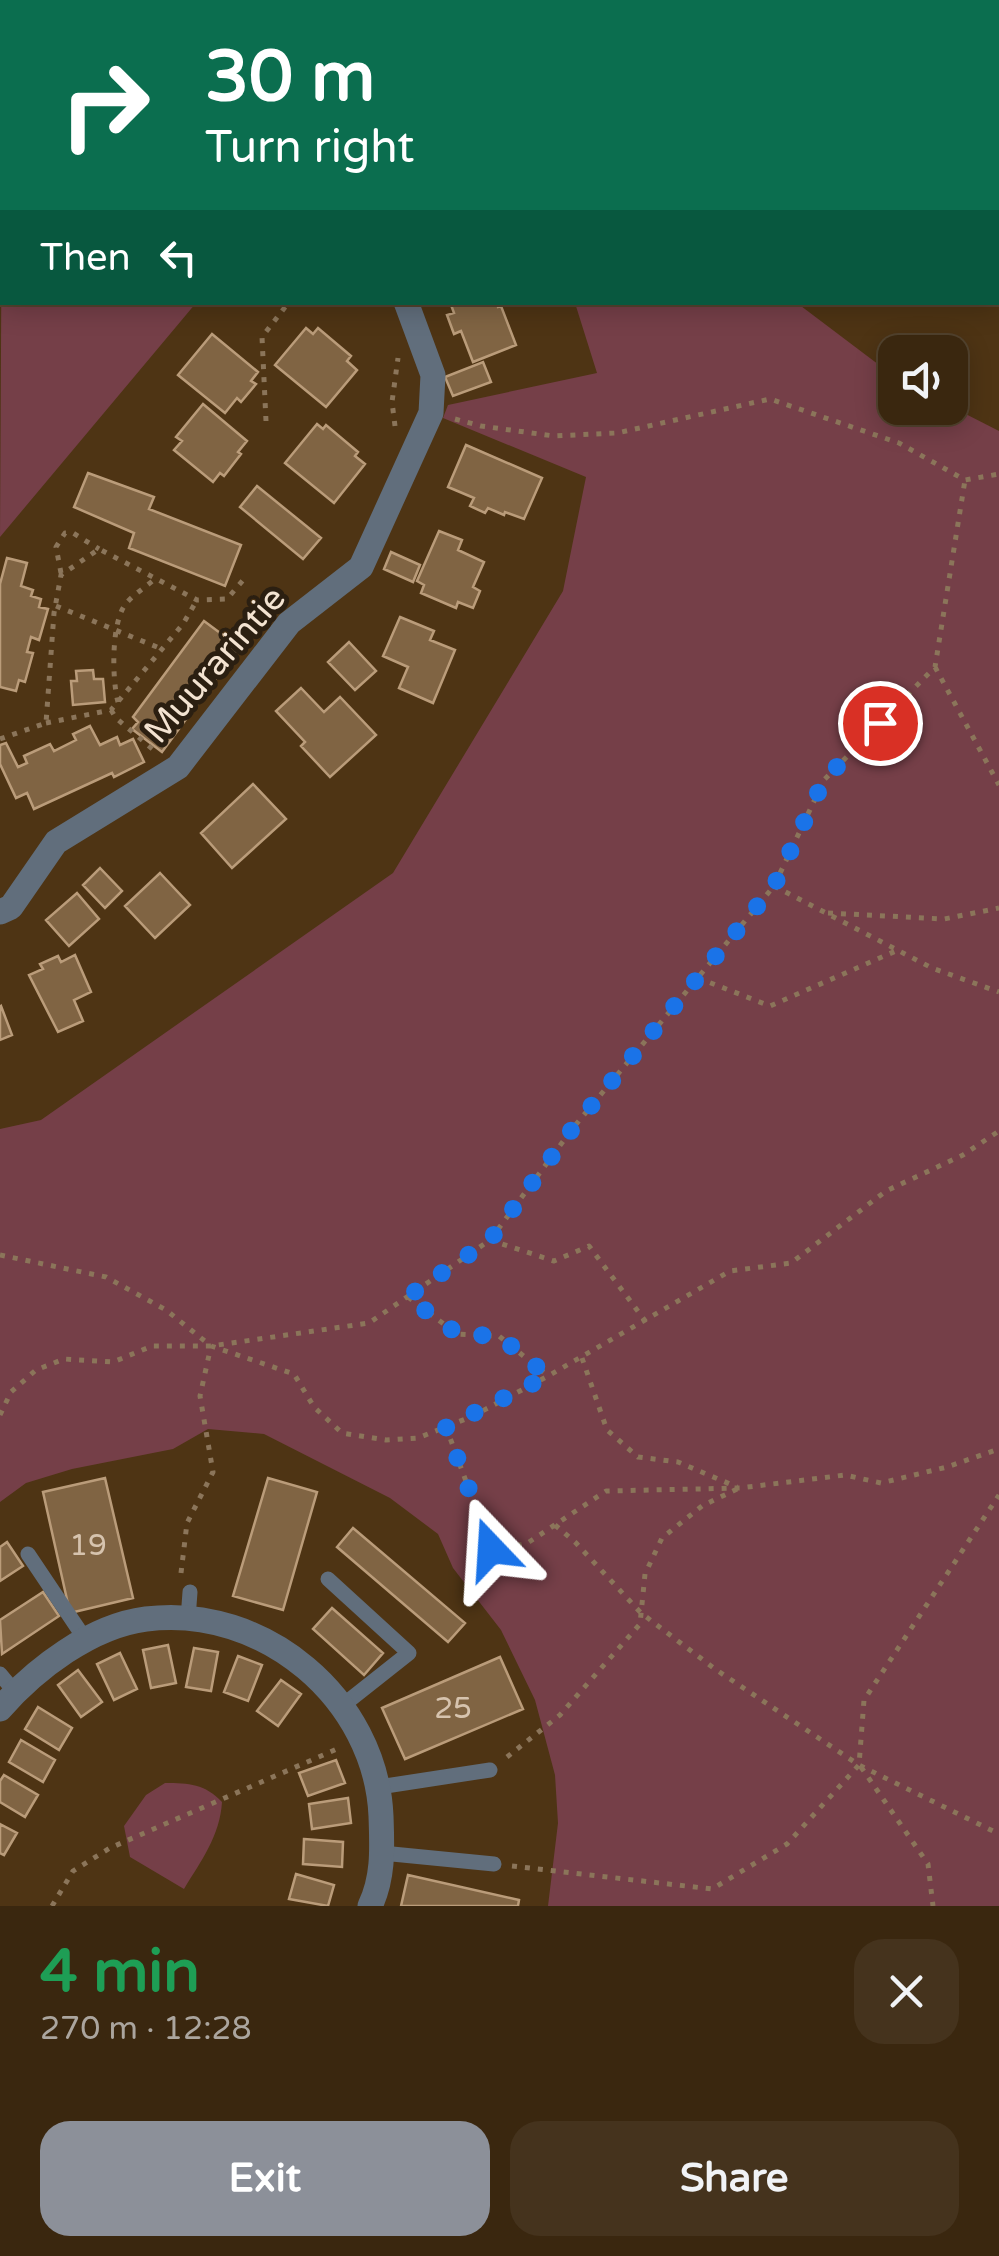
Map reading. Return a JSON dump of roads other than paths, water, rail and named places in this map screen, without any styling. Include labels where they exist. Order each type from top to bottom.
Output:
[{"type":"street","name":"Muurarintie","points":[[0,912],[10,908],[56,842],[178,767],[289,624],[361,567],[431,412],[433,374],[407,305]]},
{"type":"street","points":[[5,1692],[85,1639],[145,1618],[188,1619],[240,1627],[292,1657],[334,1694],[362,1738],[380,1787],[382,1853],[376,1894],[370,1906]]},
{"type":"lane","points":[[28,1554],[85,1639]]},
{"type":"lane","points":[[328,1579],[409,1654],[342,1706]]},
{"type":"lane","points":[[188,1619],[190,1592]]},
{"type":"lane","points":[[380,1787],[490,1770]]},
{"type":"lane","points":[[382,1853],[494,1864]]}]
